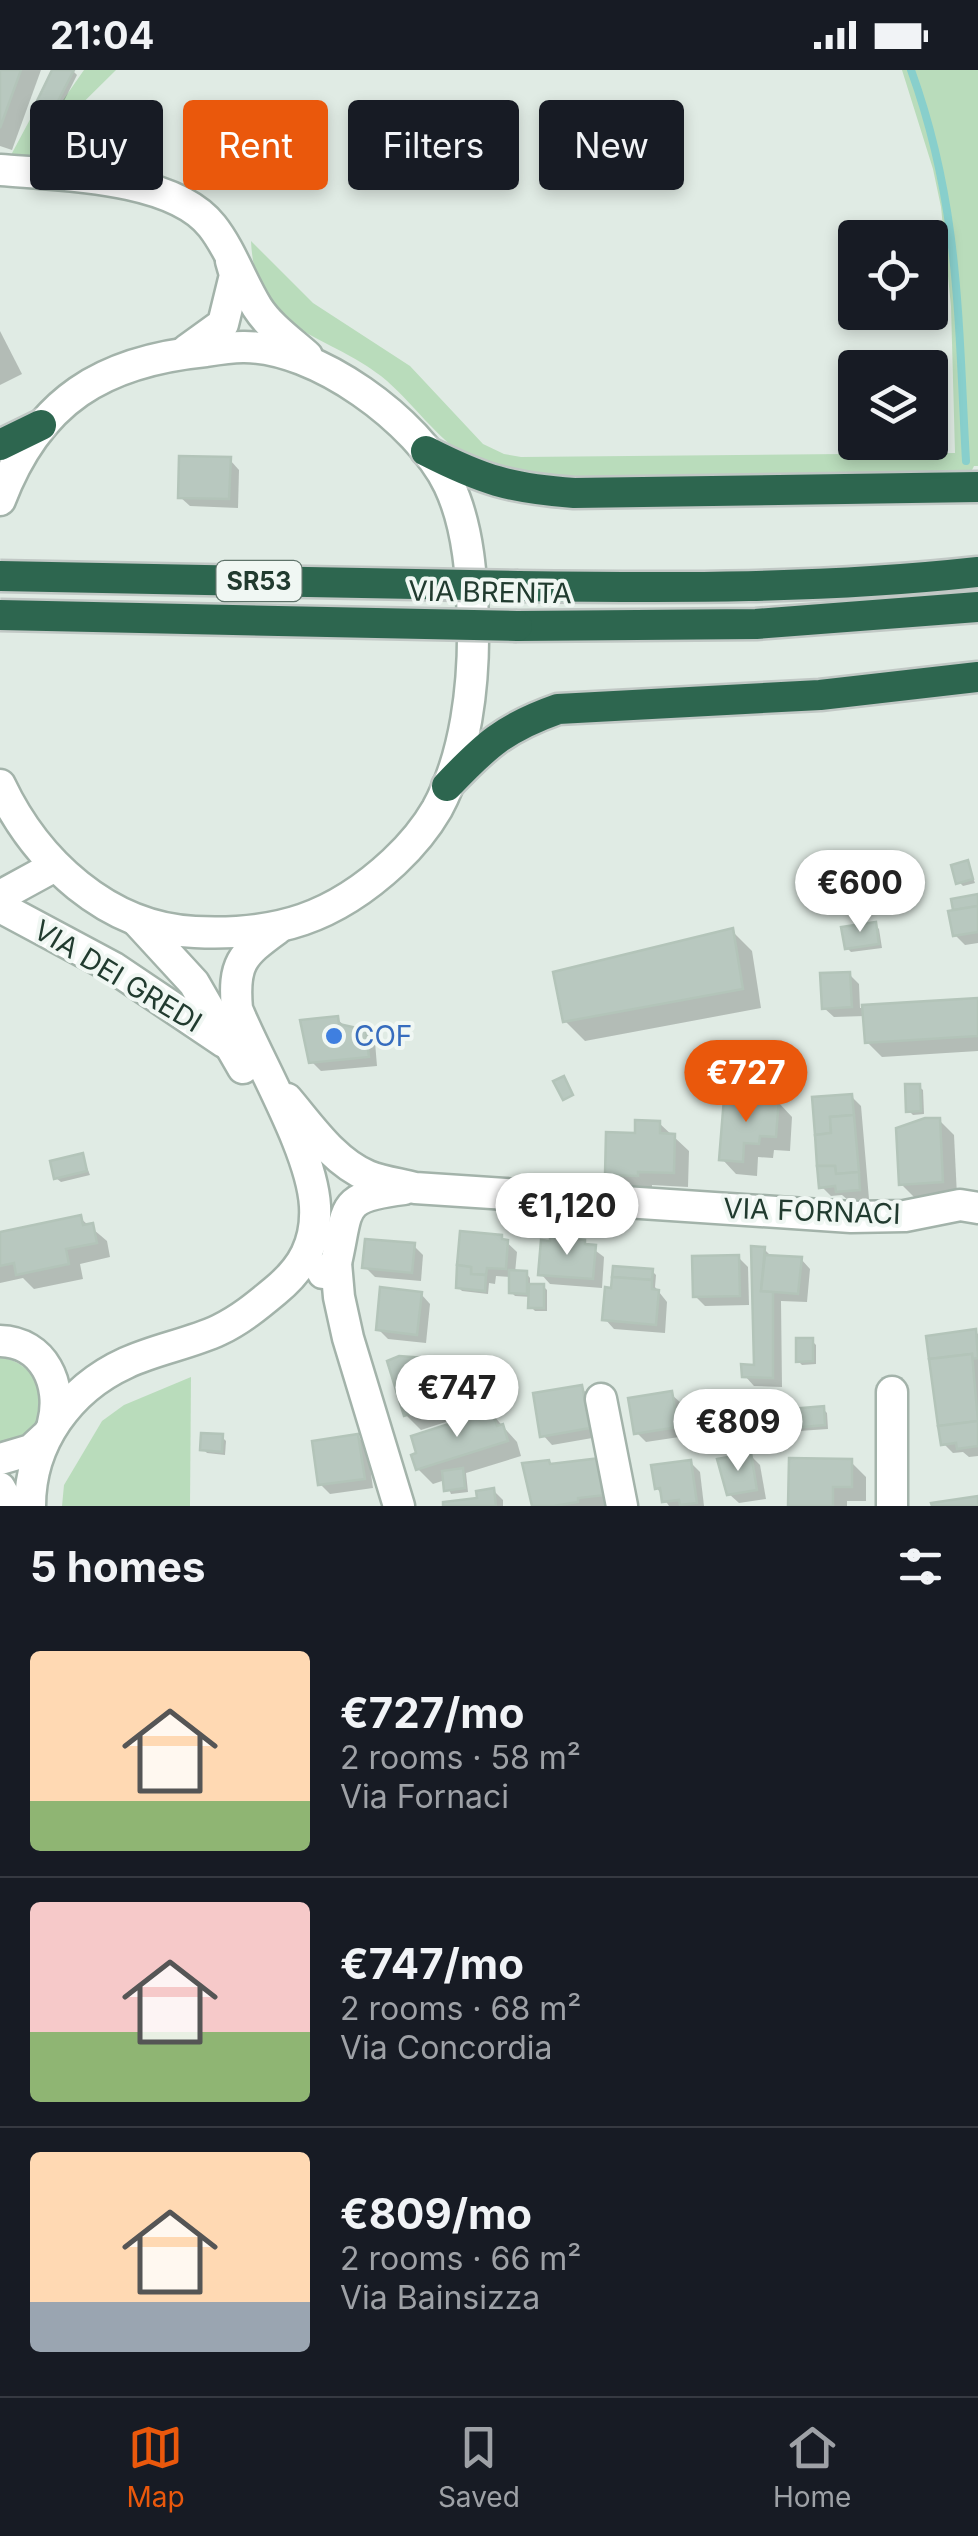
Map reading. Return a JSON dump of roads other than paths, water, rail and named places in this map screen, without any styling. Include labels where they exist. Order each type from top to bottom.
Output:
[{"type":"highway","points":[[0,446],[41,426]]},
{"type":"highway","points":[[426,451],[479,478],[524,489],[574,492],[978,487]]},
{"type":"highway","name":"VIA BRENTA","points":[[0,576],[770,588],[864,584],[978,572]]},
{"type":"highway","name":"VIA BRENTA","points":[[0,616],[518,626],[756,624],[978,607]]},
{"type":"highway","points":[[447,786],[489,742],[523,721],[558,710],[820,696],[978,676]]},
{"type":"street","points":[[0,170],[124,184],[169,195],[195,210],[212,225],[259,310],[320,368]]},
{"type":"street","points":[[181,353],[223,324],[235,275],[228,254]]},
{"type":"street","points":[[0,500],[8,478],[41,426],[82,386],[132,363],[246,346],[279,353],[348,382],[392,414],[426,451],[448,484],[460,515],[473,600],[468,706],[447,786],[436,810],[419,834],[370,884],[328,912],[279,927],[223,933],[182,931],[137,921],[89,894],[54,866],[13,813],[0,785]]},
{"type":"street","name":"VIA DEI GREDI","points":[[0,896],[54,866]]},
{"type":"street","name":"VIA DEI GREDI","points":[[0,907],[114,968],[234,1049]]},
{"type":"street","points":[[137,921],[194,982],[234,1049],[275,1131],[294,1198],[294,1232],[288,1254],[254,1309]]},
{"type":"street","points":[[254,1309],[302,1266],[315,1220],[310,1182],[237,1009],[238,964],[250,948],[279,927]]},
{"type":"street","name":"VIA FORNACI","points":[[266,1072],[334,1153],[365,1175],[415,1188],[850,1217],[906,1216],[977,1205]]},
{"type":"street","points":[[399,1506],[348,1338],[336,1263],[342,1221],[354,1202],[374,1194],[415,1188]]},
{"type":"street","points":[[0,1460],[31,1450],[76,1398],[125,1364],[201,1338],[328,1271],[336,1263]]},
{"type":"street","points":[[0,1341],[27,1348],[43,1361],[57,1390],[49,1430],[34,1470],[30,1506]]},
{"type":"street","points":[[43,1361],[67,1366],[125,1364]]},
{"type":"street","points":[[892,1392],[892,1506]]},
{"type":"street","points":[[602,1400],[622,1506]]},
{"type":"street","points":[[0,1488],[10,1506]]},
{"type":"waterway","points":[[911,70],[927,120],[948,216],[958,311],[966,461]]},
{"type":"place","name":"COF","points":[[334,1036]]}]
